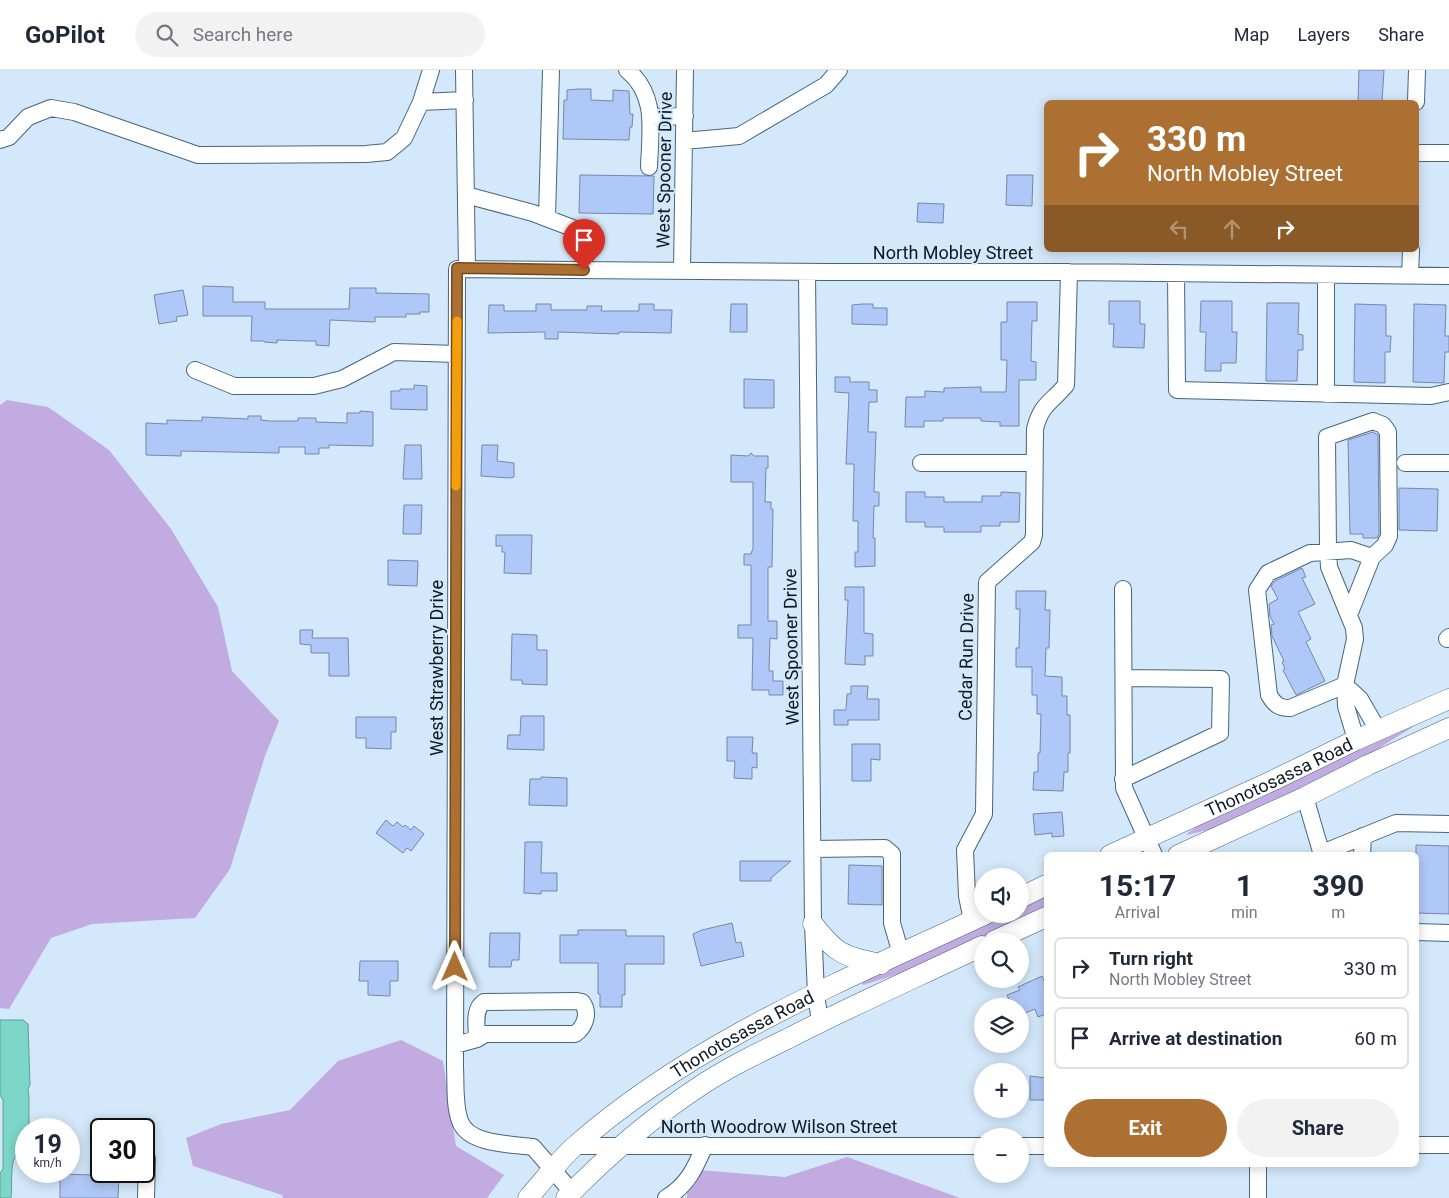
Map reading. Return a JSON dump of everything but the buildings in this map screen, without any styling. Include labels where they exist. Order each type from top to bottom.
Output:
[{"type":"main road","name":"Thonotosassa Road","points":[[1123,852],[1150,846],[1274,780],[1356,740],[1449,699]]},
{"type":"main road","name":"Thonotosassa Road","points":[[1185,852],[1305,797],[1447,728]]},
{"type":"main road","points":[[1029,894],[1044,886]]},
{"type":"main road","points":[[1011,933],[1044,918]]},
{"type":"main road","name":"Thonotosassa Road","points":[[528,1198],[575,1146],[653,1084],[744,1029],[974,919]]},
{"type":"main road","points":[[813,924],[830,945],[841,953],[853,958],[881,964]]},
{"type":"main road","name":"Thonotosassa Road","points":[[569,1195],[622,1145],[698,1088],[743,1061],[820,1022],[974,950]]},
{"type":"street","points":[[0,140],[9,137],[28,117],[52,108],[74,112],[198,155],[366,154],[387,152],[404,138],[421,102],[431,70]]},
{"type":"street","name":"West Strawberry Drive","points":[[464,70],[466,195],[457,354],[455,1067],[460,1122],[466,1131],[474,1137],[490,1142],[533,1147],[552,1171]]},
{"type":"street","points":[[547,218],[550,70]]},
{"type":"street","points":[[627,70],[638,79],[646,95],[651,117],[649,167]]},
{"type":"street","name":"West Spooner Drive","points":[[682,271],[686,70]]},
{"type":"street","points":[[684,141],[739,136],[826,85],[839,70]]},
{"type":"street","points":[[1416,100],[1417,70]]},
{"type":"street","points":[[421,102],[465,100]]},
{"type":"street","points":[[651,117],[685,116]]},
{"type":"street","points":[[1419,153],[1449,153]]},
{"type":"street","points":[[466,195],[575,228],[581,237],[584,247],[584,270]]},
{"type":"street","points":[[1410,276],[1411,252]]},
{"type":"street","name":"North Mobley Street","points":[[462,268],[1449,276]]},
{"type":"street","name":"West Spooner Drive","points":[[807,272],[813,924],[816,994],[820,1022]]},
{"type":"street","name":"Cedar Run Drive","points":[[974,908],[967,896],[965,850],[984,814],[987,582],[1032,542],[1035,529],[1035,429],[1038,416],[1046,403],[1057,396],[1066,385],[1069,272]]},
{"type":"street","points":[[1176,273],[1178,390],[1431,396],[1449,392]]},
{"type":"street","points":[[1326,275],[1326,394]]},
{"type":"street","points":[[195,370],[234,386],[314,386],[342,378],[394,352],[457,354]]},
{"type":"street","points":[[1349,615],[1372,557],[1385,545],[1389,536],[1388,432],[1382,424],[1373,421],[1327,437],[1329,566],[1354,628],[1355,639],[1345,685],[1346,706],[1356,740]]},
{"type":"street","points":[[921,463],[1035,463]]},
{"type":"street","points":[[1406,463],[1449,463]]},
{"type":"street","points":[[1345,685],[1290,708],[1281,708],[1275,704],[1269,695],[1258,590],[1268,573],[1310,553],[1328,550],[1351,550],[1372,557]]},
{"type":"street","points":[[1123,589],[1123,779],[1124,788],[1150,846]]},
{"type":"street","points":[[1123,779],[1220,733],[1221,679],[1124,678]]},
{"type":"street","points":[[1345,685],[1360,698],[1378,730]]},
{"type":"street","points":[[1305,797],[1321,852]]},
{"type":"street","points":[[1327,852],[1396,823],[1449,824]]},
{"type":"street","points":[[1362,852],[1363,836]]},
{"type":"street","points":[[813,849],[885,848],[890,850],[892,854],[892,923],[901,954]]},
{"type":"street","points":[[1419,932],[1449,933]]},
{"type":"street","points":[[455,1045],[477,1039],[485,1034],[575,1034],[581,1030],[585,1023],[584,1005],[582,1002],[577,1001],[484,1002],[479,1005],[477,1010],[477,1039]]},
{"type":"street","points":[[1419,1146],[1449,1145]]},
{"type":"street","name":"North Woodrow Wilson Street","points":[[575,1146],[974,1146]]},
{"type":"street","points":[[666,1198],[680,1190],[705,1146]]},
{"type":"street","points":[[1029,1146],[1044,1146]]},
{"type":"street","points":[[1258,1167],[1258,1198]]},
{"type":"street","points":[[552,1171],[569,1195]]},
{"type":"street","points":[[146,1183],[146,1198]]},
{"type":"shaded area","points":[[7,400],[48,407],[109,450],[171,529],[218,607],[232,671],[279,721],[265,756],[230,869],[195,918],[92,924],[51,938],[9,1009],[0,1008],[0,405]]},
{"type":"shaded area","points":[[1419,723],[1368,755],[1342,768],[1216,828],[1187,835],[1210,817]]},
{"type":"shaded area","points":[[1044,896],[1044,908],[1029,915],[1029,903]]},
{"type":"shaded area","points":[[987,923],[1012,923],[991,933],[974,933],[974,941],[914,969],[863,985],[862,983]]},
{"type":"shaded area","points":[[0,1020],[23,1020],[28,1024],[29,1118],[15,1118],[15,1157],[12,1170],[11,1198],[0,1198],[0,1173],[3,1169],[3,1100],[0,1095]]},
{"type":"shaded area","points":[[401,1040],[443,1061],[456,1146],[504,1175],[487,1198],[283,1198],[282,1195],[193,1166],[186,1138],[221,1124],[290,1110],[338,1061]]},
{"type":"shaded area","points":[[847,1157],[960,1198],[687,1198],[686,1169],[785,1177]]},
{"type":"slow traffic","points":[[456,486],[457,321]]},
{"type":"route","points":[[455,967],[457,268],[584,270]]}]
